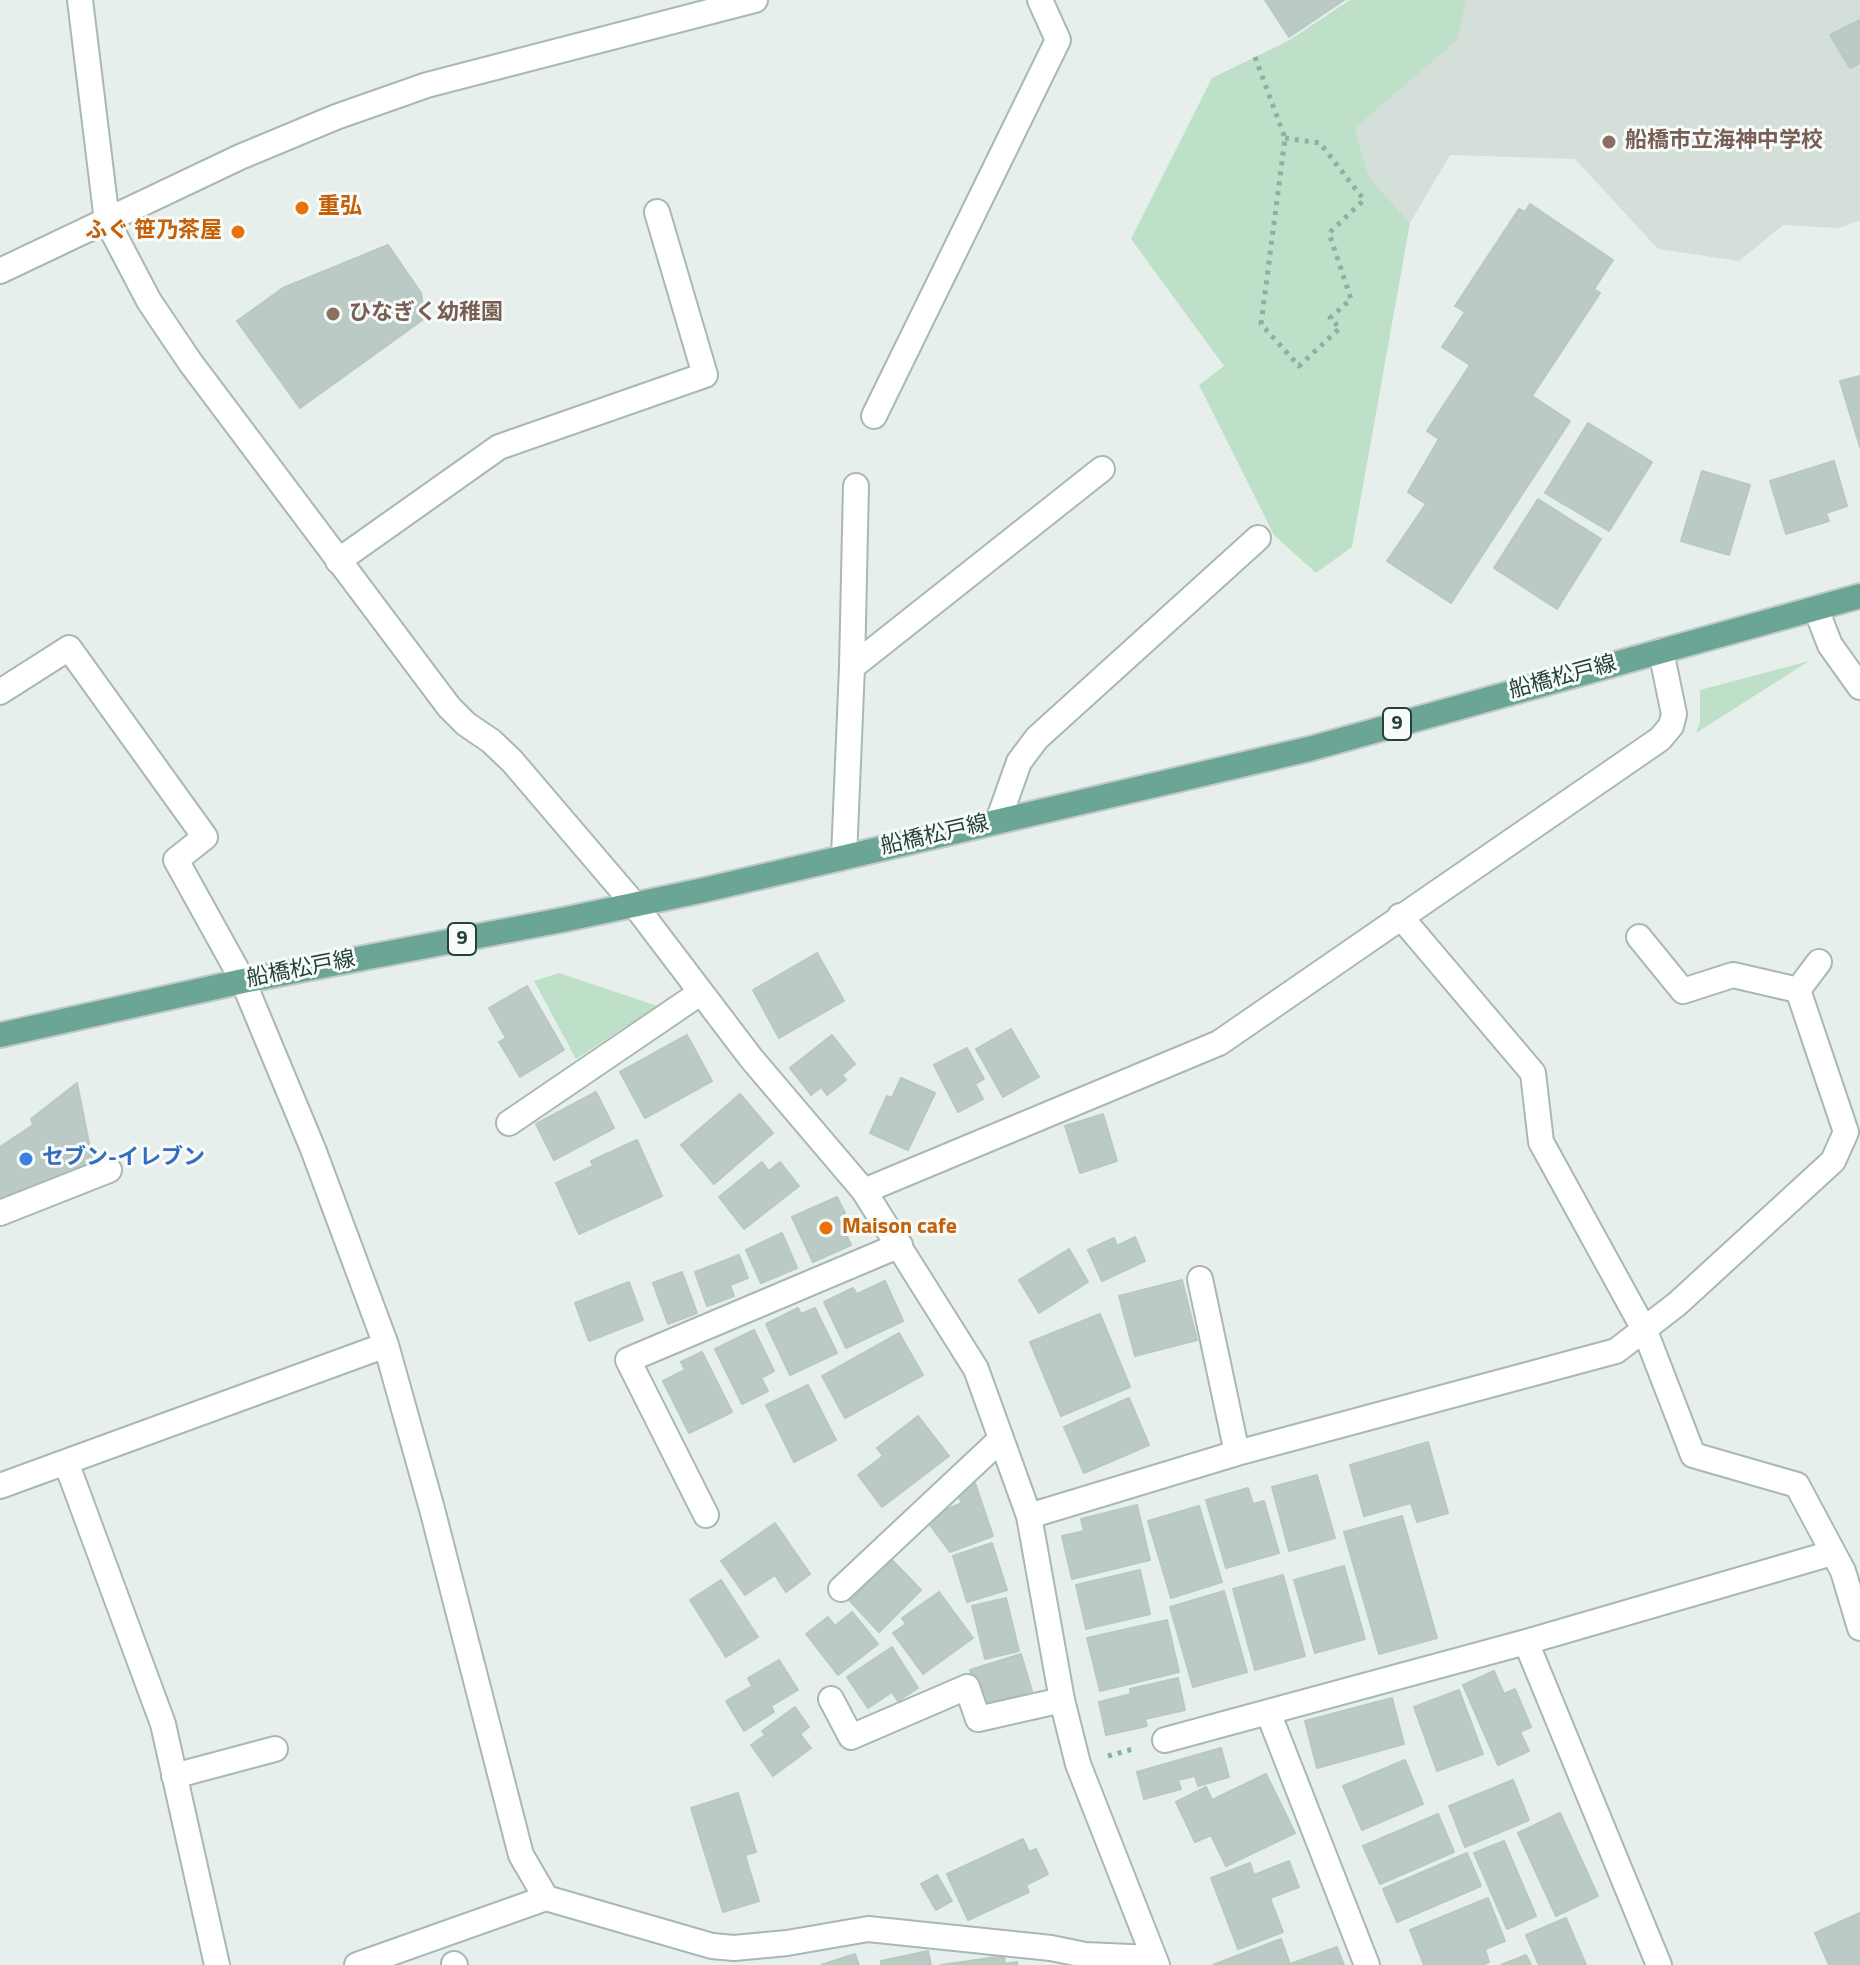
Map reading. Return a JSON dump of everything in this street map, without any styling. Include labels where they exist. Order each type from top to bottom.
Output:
[{"type":"main road","name":"船橋松戸線","points":[[0,1035],[243,981],[634,904],[1309,749],[1860,596]]},
{"type":"street","points":[[80,0],[107,221],[149,301],[190,362],[449,707],[512,761],[634,904],[751,1058],[864,1191],[976,1369],[1029,1516],[1062,1700],[1078,1764],[1155,1962],[1077,1960],[1051,1948],[868,1929],[787,1943],[734,1948],[712,1946],[546,1898],[357,1965]]},
{"type":"street","points":[[0,271],[240,157],[336,117],[427,85],[755,0]]},
{"type":"street","points":[[874,416],[1058,40],[1040,0]]},
{"type":"street","points":[[338,561],[499,447],[705,375],[657,212]]},
{"type":"street","points":[[852,667],[1102,469]]},
{"type":"street","points":[[844,857],[856,486]]},
{"type":"street","points":[[998,821],[1019,762],[1037,738],[1258,538]]},
{"type":"street","points":[[1816,609],[1830,645],[1860,687]]},
{"type":"street","points":[[0,692],[69,648],[205,837],[176,860],[243,981],[313,1149],[386,1345],[432,1509],[521,1855],[546,1898]]},
{"type":"street","points":[[864,1191],[1219,1043],[1660,739],[1671,726],[1674,714],[1661,651]]},
{"type":"street","points":[[1400,916],[1533,1073],[1541,1142],[1645,1331],[1693,1455],[1797,1485],[1845,1562],[1860,1628]]},
{"type":"street","points":[[1639,937],[1683,991],[1733,975],[1798,990]]},
{"type":"street","points":[[1798,990],[1819,962]]},
{"type":"street","points":[[1029,1516],[1237,1453],[1616,1351],[1645,1331],[1833,1161],[1853,1130],[1798,990]]},
{"type":"street","points":[[509,1123],[700,993]]},
{"type":"street","points":[[0,1213],[109,1170]]},
{"type":"street","points":[[706,1515],[628,1360],[900,1245]]},
{"type":"street","points":[[1200,1279],[1237,1453]]},
{"type":"street","points":[[0,1486],[386,1345]]},
{"type":"street","points":[[841,1589],[1001,1439]]},
{"type":"street","points":[[66,1462],[163,1724],[217,1965]]},
{"type":"street","points":[[1165,1740],[1526,1642],[1845,1562]]},
{"type":"street","points":[[1526,1642],[1659,1965]]},
{"type":"street","points":[[831,1699],[851,1737],[967,1687],[978,1719],[1062,1700]]},
{"type":"street","points":[[1268,1712],[1367,1965]]},
{"type":"street","points":[[174,1776],[275,1749]]},
{"type":"path","points":[[1255,57],[1285,138],[1261,324],[1299,366],[1340,328],[1330,318],[1351,299],[1329,233],[1364,200],[1320,143],[1285,138]]},
{"type":"path","points":[[1078,1764],[1165,1740]]},
{"type":"shaded area","name":"船橋市立海神中学校","points":[[1466,0],[1860,0],[1860,220],[1839,228],[1783,225],[1739,261],[1658,249],[1575,159],[1450,155],[1410,223],[1369,177],[1355,128],[1456,40]]},
{"type":"green space","points":[[1350,0],[1466,0],[1457,40],[1355,128],[1369,177],[1410,223],[1352,547],[1316,573],[1274,535],[1199,385],[1224,366],[1131,239],[1212,78],[1288,41]]},
{"type":"green space","points":[[1809,661],[1696,733],[1700,722],[1700,690]]},
{"type":"green space","points":[[559,973],[657,1006],[576,1059],[534,981]]},
{"type":"building","points":[[1265,0],[1344,0],[1289,37]]},
{"type":"building","points":[[1860,20],[1860,63],[1850,68],[1830,35]]},
{"type":"building","points":[[1530,204],[1613,260],[1594,289],[1600,293],[1532,396],[1570,421],[1451,603],[1387,561],[1426,504],[1408,492],[1439,439],[1427,431],[1470,365],[1442,347],[1465,312],[1455,306],[1519,209],[1525,212]]},
{"type":"building","points":[[388,245],[421,293],[425,318],[300,408],[237,321],[283,288]]},
{"type":"building","points":[[1860,376],[1860,447],[1840,381]]},
{"type":"building","points":[[1588,423],[1652,462],[1609,531],[1545,493]]},
{"type":"building","points":[[1834,461],[1847,506],[1826,513],[1829,521],[1786,534],[1770,481]]},
{"type":"building","points":[[1702,471],[1750,485],[1729,555],[1681,541]]},
{"type":"building","points":[[1538,499],[1601,539],[1557,609],[1494,568]]},
{"type":"building","points":[[817,953],[844,1001],[779,1038],[753,990]]},
{"type":"building","points":[[527,986],[564,1050],[520,1077],[499,1042],[506,1038],[489,1008]]},
{"type":"building","points":[[1011,1029],[1039,1077],[1003,1097],[976,1049]]},
{"type":"building","points":[[687,1035],[712,1081],[645,1118],[620,1072]]},
{"type":"building","points":[[832,1035],[855,1064],[842,1075],[846,1080],[827,1095],[821,1087],[811,1095],[790,1068]]},
{"type":"building","points":[[967,1048],[984,1079],[975,1084],[983,1099],[958,1112],[934,1065]]},
{"type":"building","points":[[901,1078],[935,1093],[908,1150],[870,1133],[887,1096],[892,1098]]},
{"type":"building","points":[[77,1083],[94,1168],[0,1204],[0,1147],[33,1125],[31,1119]]},
{"type":"building","points":[[596,1092],[614,1128],[554,1160],[536,1124]]},
{"type":"building","points":[[740,1094],[773,1133],[714,1184],[681,1145]]},
{"type":"building","points":[[1103,1114],[1117,1161],[1080,1173],[1065,1126]]},
{"type":"building","points":[[637,1140],[662,1196],[579,1234],[556,1183],[593,1166],[591,1161]]},
{"type":"building","points":[[762,1162],[769,1171],[780,1162],[799,1186],[744,1229],[719,1197]]},
{"type":"building","points":[[837,1197],[845,1213],[838,1217],[851,1245],[813,1262],[792,1217]]},
{"type":"building","points":[[782,1233],[797,1268],[761,1283],[746,1250]]},
{"type":"building","points":[[1135,1237],[1145,1261],[1102,1281],[1088,1250],[1114,1238],[1117,1246]]},
{"type":"building","points":[[1069,1249],[1088,1282],[1039,1313],[1019,1280]]},
{"type":"building","points":[[739,1255],[748,1278],[730,1285],[734,1296],[707,1306],[695,1272]]},
{"type":"building","points":[[682,1272],[697,1313],[668,1324],[653,1283]]},
{"type":"building","points":[[1182,1280],[1197,1340],[1135,1356],[1119,1296]]},
{"type":"building","points":[[885,1281],[903,1321],[846,1348],[824,1302],[853,1288],[857,1294]]},
{"type":"building","points":[[629,1282],[643,1320],[589,1341],[575,1303]]},
{"type":"building","points":[[798,1308],[801,1314],[815,1308],[837,1353],[790,1375],[766,1324]]},
{"type":"building","points":[[1100,1314],[1130,1387],[1061,1416],[1030,1342]]},
{"type":"building","points":[[754,1330],[774,1371],[761,1378],[768,1391],[742,1404],[715,1349]]},
{"type":"building","points":[[899,1333],[923,1375],[845,1418],[822,1376]]},
{"type":"building","points":[[702,1352],[732,1412],[689,1433],[663,1381],[685,1370],[681,1362]]},
{"type":"building","points":[[808,1385],[836,1440],[794,1462],[766,1405]]},
{"type":"building","points":[[1129,1398],[1149,1445],[1084,1473],[1064,1427]]},
{"type":"building","points":[[918,1416],[949,1456],[882,1507],[858,1475],[883,1456],[877,1448]]},
{"type":"building","points":[[1428,1442],[1448,1513],[1417,1522],[1411,1503],[1364,1516],[1350,1465]]},
{"type":"building","points":[[1317,1475],[1335,1538],[1289,1551],[1272,1487]]},
{"type":"building","points":[[975,1483],[993,1536],[950,1552],[925,1518],[962,1503],[955,1490]]},
{"type":"building","points":[[1248,1488],[1253,1504],[1264,1501],[1279,1553],[1226,1568],[1206,1500]]},
{"type":"building","points":[[1137,1505],[1150,1560],[1072,1579],[1062,1536],[1084,1531],[1081,1519]]},
{"type":"building","points":[[1199,1506],[1222,1582],[1171,1598],[1148,1521]]},
{"type":"building","points":[[1402,1516],[1437,1638],[1379,1654],[1344,1532]]},
{"type":"building","points":[[775,1523],[810,1574],[786,1592],[775,1575],[745,1595],[721,1561]]},
{"type":"building","points":[[992,1543],[1007,1590],[967,1602],[953,1556]]},
{"type":"building","points":[[892,1560],[921,1590],[879,1632],[850,1601]]},
{"type":"building","points":[[1344,1566],[1365,1639],[1315,1653],[1294,1580]]},
{"type":"building","points":[[1140,1570],[1150,1614],[1086,1629],[1076,1585]]},
{"type":"building","points":[[1283,1575],[1305,1656],[1255,1670],[1233,1589]]},
{"type":"building","points":[[721,1580],[758,1637],[726,1657],[690,1600]]},
{"type":"building","points":[[1224,1591],[1247,1672],[1193,1687],[1170,1607]]},
{"type":"building","points":[[939,1592],[973,1638],[923,1674],[893,1633],[906,1624],[902,1618]]},
{"type":"building","points":[[1006,1598],[1019,1651],[985,1659],[972,1606]]},
{"type":"building","points":[[852,1612],[878,1644],[838,1675],[806,1634],[828,1617],[835,1626]]},
{"type":"building","points":[[1167,1620],[1179,1672],[1100,1691],[1087,1638]]},
{"type":"building","points":[[892,1647],[918,1688],[898,1701],[892,1692],[868,1708],[847,1677]]},
{"type":"building","points":[[1021,1654],[1032,1691],[981,1706],[970,1670]]},
{"type":"building","points":[[779,1660],[798,1690],[771,1706],[774,1712],[744,1731],[726,1701],[752,1686],[748,1678]]},
{"type":"building","points":[[1494,1671],[1504,1694],[1515,1689],[1531,1727],[1520,1732],[1529,1751],[1498,1765],[1463,1685]]},
{"type":"building","points":[[1178,1678],[1185,1710],[1145,1719],[1147,1726],[1106,1735],[1099,1702],[1131,1694],[1130,1689]]},
{"type":"building","points":[[1459,1690],[1483,1754],[1437,1771],[1414,1707]]},
{"type":"building","points":[[1392,1698],[1404,1744],[1317,1768],[1305,1721]]},
{"type":"building","points":[[795,1707],[809,1727],[800,1734],[811,1748],[773,1776],[751,1745],[765,1735],[762,1731]]},
{"type":"building","points":[[1221,1748],[1229,1777],[1198,1786],[1195,1776],[1178,1780],[1181,1789],[1144,1799],[1137,1772]]},
{"type":"building","points":[[1405,1760],[1423,1804],[1362,1830],[1343,1786]]},
{"type":"building","points":[[1266,1774],[1295,1833],[1226,1866],[1211,1835],[1195,1842],[1176,1802],[1206,1787],[1212,1800]]},
{"type":"building","points":[[1513,1780],[1529,1820],[1465,1847],[1449,1806]]},
{"type":"building","points":[[738,1793],[756,1852],[745,1855],[759,1901],[723,1912],[691,1808]]},
{"type":"building","points":[[1560,1813],[1598,1896],[1556,1916],[1518,1833]]},
{"type":"building","points":[[1438,1814],[1454,1852],[1380,1884],[1363,1846]]},
{"type":"building","points":[[1023,1839],[1029,1852],[1036,1849],[1048,1874],[1026,1885],[1029,1892],[968,1920],[947,1874]]},
{"type":"building","points":[[1504,1841],[1536,1916],[1507,1929],[1474,1853]]},
{"type":"building","points":[[1467,1853],[1481,1886],[1397,1922],[1383,1889]]},
{"type":"building","points":[[1289,1861],[1299,1887],[1270,1898],[1283,1932],[1238,1949],[1211,1878],[1250,1863],[1254,1875]]},
{"type":"building","points":[[937,1875],[952,1901],[936,1910],[921,1884]]},
{"type":"building","points":[[1488,1898],[1505,1941],[1485,1949],[1489,1962],[1482,1965],[1424,1965],[1410,1930]]},
{"type":"building","points":[[1860,1913],[1860,1965],[1829,1965],[1815,1933]]},
{"type":"building","points":[[1566,1918],[1586,1965],[1539,1965],[1526,1935]]},
{"type":"building","points":[[1281,1939],[1290,1964],[1337,1947],[1344,1965],[1213,1965]]},
{"type":"building","points":[[928,1951],[931,1965],[881,1965],[881,1961]]},
{"type":"building","points":[[855,1954],[859,1965],[821,1965]]},
{"type":"building","points":[[1526,1955],[1531,1965],[1501,1965]]},
{"type":"building","points":[[1004,1956],[1005,1964],[1017,1962],[1017,1965],[941,1965]]},
{"type":"place","name":"船橋市立海神中学校","points":[[1609,142]]},
{"type":"place","name":"重弘","points":[[302,208]]},
{"type":"place","name":"ふぐ 笹乃茶屋","points":[[238,232]]},
{"type":"place","name":"ひなぎく幼稚園","points":[[333,314]]},
{"type":"place","name":"セブン-イレブン","points":[[26,1159]]},
{"type":"place","name":"Maison cafe","points":[[826,1228]]}]
